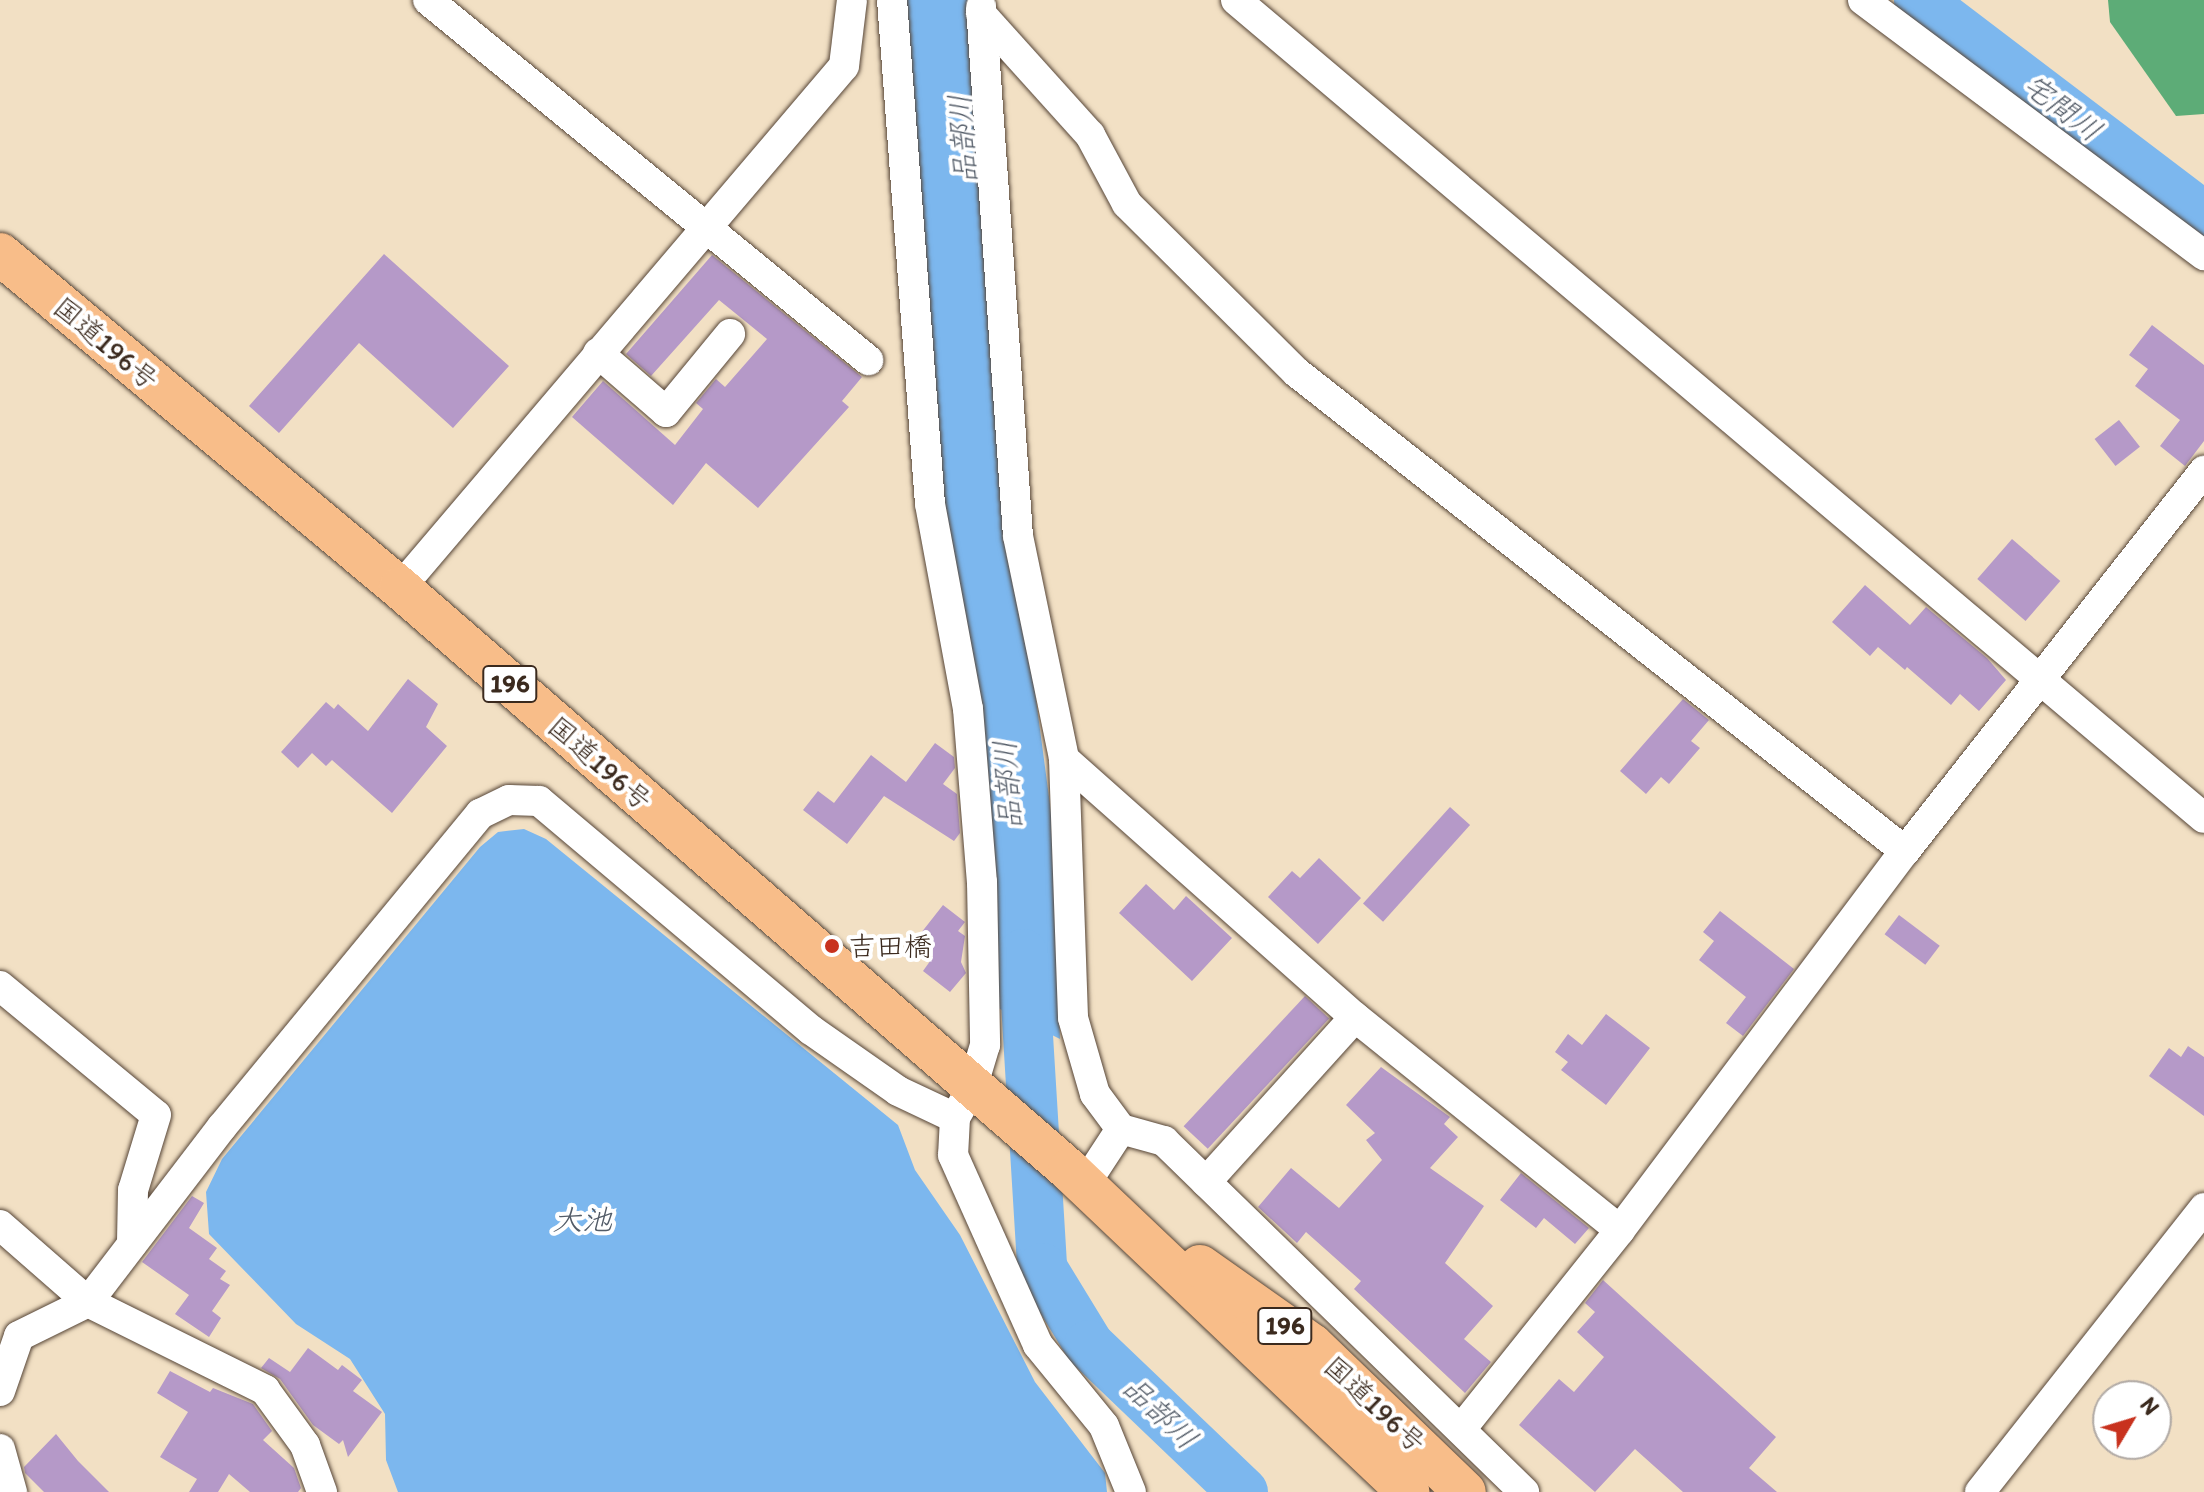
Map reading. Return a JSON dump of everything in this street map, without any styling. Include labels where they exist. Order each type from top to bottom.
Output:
[{"type":"highway","name":"国道196号","points":[[0,254],[400,588],[963,1103],[1013,1122],[1077,1177],[1408,1492]]},
{"type":"highway","name":"国道196号","points":[[1077,1177],[1312,1345],[1465,1492]]},
{"type":"street","points":[[428,0],[868,360]]},
{"type":"street","points":[[400,588],[844,66],[852,0]]},
{"type":"street","points":[[892,0],[930,504],[968,709],[982,882],[985,1045],[963,1103],[953,1155],[1038,1345],[1104,1426],[1131,1492]]},
{"type":"street","points":[[1236,0],[2204,818]]},
{"type":"street","points":[[1863,0],[2204,255]]},
{"type":"street","points":[[981,7],[1090,135],[1127,204],[1296,372],[1905,851]]},
{"type":"street","points":[[981,7],[1018,536],[1064,759],[1073,1018],[1095,1094],[1121,1129],[1164,1141],[1462,1428],[1524,1492]]},
{"type":"street","points":[[598,353],[666,412],[730,334]]},
{"type":"street","points":[[1462,1428],[1620,1230],[1905,851],[2204,471]]},
{"type":"street","points":[[1064,759],[1355,1017],[1620,1230]]},
{"type":"street","points":[[0,1391],[19,1336],[88,1302],[480,814],[509,800],[539,801],[811,1030],[898,1091],[963,1103]]},
{"type":"street","points":[[0,986],[156,1115],[133,1190],[132,1244]]},
{"type":"street","points":[[1206,1182],[1355,1017]]},
{"type":"street","points":[[1077,1177],[1121,1129]]},
{"type":"street","points":[[1980,1492],[2204,1208]]},
{"type":"street","points":[[0,1225],[88,1302],[265,1390],[305,1445],[322,1492]]},
{"type":"street","points":[[0,1449],[12,1492]]},
{"type":"green space","points":[[2108,0],[2204,0],[2204,114],[2176,116],[2110,22]]},
{"type":"water","points":[[902,0],[975,0],[1027,632],[1051,812],[1060,1039],[998,1008],[939,487]]},
{"type":"water","name":"大池","points":[[524,829],[546,839],[898,1125],[915,1170],[960,1235],[1035,1382],[1105,1473],[1107,1492],[398,1492],[386,1460],[385,1414],[350,1359],[296,1324],[209,1234],[206,1192],[222,1159],[480,847],[498,832]]},
{"type":"building","points":[[384,254],[509,366],[453,428],[359,343],[279,433],[249,406]]},
{"type":"building","points":[[712,255],[862,377],[842,401],[849,407],[758,508],[706,463],[673,505],[572,417],[603,381],[675,445],[703,409],[696,403],[716,379],[725,387],[767,339],[719,300],[651,376],[626,354]]},
{"type":"building","points":[[2152,325],[2204,365],[2204,441],[2185,466],[2160,446],[2180,420],[2135,386],[2148,369],[2129,355]]},
{"type":"building","points":[[2119,420],[2140,447],[2116,466],[2095,439]]},
{"type":"building","points":[[2012,539],[2060,581],[2026,621],[1977,579]]},
{"type":"building","points":[[1865,585],[1910,625],[1926,607],[1987,658],[2006,680],[1979,711],[1960,694],[1951,705],[1878,647],[1870,656],[1832,622]]},
{"type":"building","points":[[408,679],[438,704],[426,727],[447,746],[392,813],[332,760],[326,766],[312,753],[298,768],[281,752],[326,702],[334,709],[338,704],[368,731]]},
{"type":"building","points":[[1683,699],[1709,720],[1691,741],[1700,748],[1669,784],[1661,777],[1646,794],[1620,771]]},
{"type":"building","points":[[935,743],[954,757],[955,768],[943,784],[957,794],[960,833],[954,841],[884,796],[847,844],[803,810],[818,791],[834,803],[871,755],[906,782]]},
{"type":"building","points":[[1450,807],[1470,825],[1383,922],[1363,904]]},
{"type":"building","points":[[1319,858],[1361,898],[1318,944],[1268,897],[1292,871],[1300,878]]},
{"type":"building","points":[[1146,884],[1174,910],[1186,896],[1232,938],[1192,981],[1119,913]]},
{"type":"building","points":[[943,905],[965,922],[958,931],[965,936],[961,962],[966,973],[950,992],[923,971],[933,957],[919,945],[926,936],[921,933]]},
{"type":"building","points":[[1720,911],[1794,969],[1743,1036],[1726,1023],[1746,997],[1699,960],[1714,941],[1703,932]]},
{"type":"building","points":[[1899,915],[1940,946],[1925,965],[1885,934]]},
{"type":"building","points":[[1305,996],[1329,1019],[1208,1149],[1184,1126]]},
{"type":"building","points":[[1606,1014],[1650,1048],[1606,1105],[1561,1070],[1568,1062],[1555,1052],[1568,1034],[1582,1045]]},
{"type":"building","points":[[2188,1046],[2204,1057],[2204,1116],[2149,1076],[2169,1048],[2181,1057]]},
{"type":"building","points":[[1381,1067],[1450,1117],[1444,1124],[1458,1137],[1430,1168],[1484,1206],[1445,1263],[1493,1306],[1464,1339],[1491,1362],[1465,1393],[1354,1289],[1361,1281],[1306,1232],[1297,1243],[1258,1207],[1291,1168],[1339,1208],[1382,1160],[1366,1140],[1375,1133],[1346,1105]]},
{"type":"building","points":[[1521,1173],[1589,1228],[1575,1244],[1544,1218],[1536,1228],[1500,1200]]},
{"type":"building","points":[[192,1196],[204,1203],[189,1228],[217,1248],[209,1259],[226,1271],[220,1279],[230,1285],[212,1311],[221,1318],[209,1337],[175,1314],[189,1295],[142,1262]]},
{"type":"building","points":[[1603,1280],[1776,1437],[1749,1468],[1777,1492],[1683,1492],[1635,1449],[1595,1492],[1519,1425],[1559,1379],[1574,1392],[1604,1357],[1577,1332],[1595,1312],[1585,1303]]},
{"type":"building","points":[[308,1348],[338,1370],[342,1365],[362,1380],[353,1391],[382,1412],[348,1457],[343,1440],[339,1444],[313,1425],[280,1379],[261,1368],[269,1358],[290,1372]]},
{"type":"building","points":[[170,1371],[210,1392],[213,1388],[253,1404],[272,1431],[263,1440],[294,1468],[301,1488],[298,1492],[250,1492],[229,1474],[218,1492],[189,1492],[197,1479],[160,1457],[188,1412],[157,1393]]},
{"type":"building","points":[[56,1434],[109,1492],[44,1492],[25,1473],[24,1467]]},
{"type":"waterway","name":"宅間川","points":[[1919,0],[2204,216]]},
{"type":"waterway","name":"品部川","points":[[1023,954],[1042,1268],[1089,1345],[1243,1492]]},
{"type":"place","name":"吉田橋","points":[[832,946]]}]
